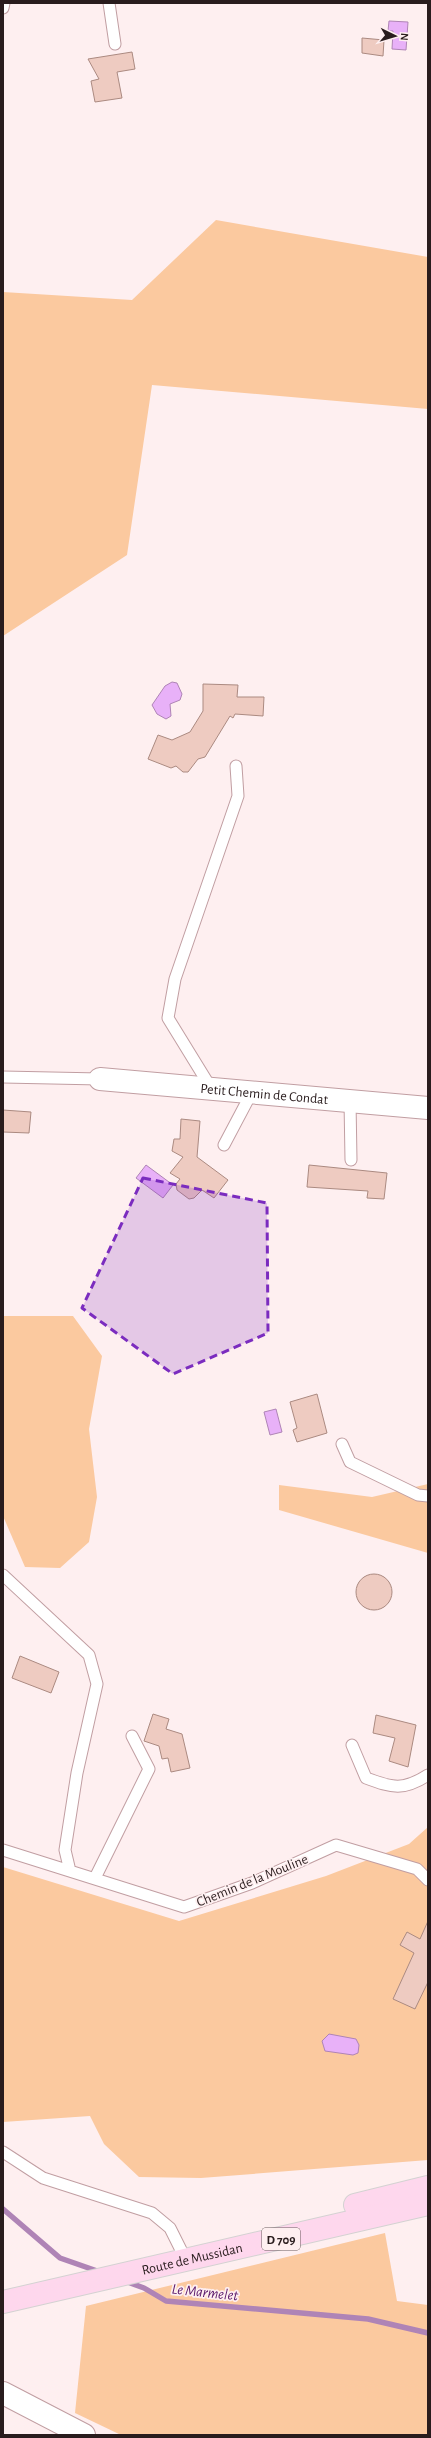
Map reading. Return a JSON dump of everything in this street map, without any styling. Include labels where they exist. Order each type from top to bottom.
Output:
[{"type":"main road","name":"Route de Mussidan","points":[[184,2256],[353,2205],[428,2187]]},
{"type":"main road","name":"Route de Mussidan","points":[[3,2302],[428,2204]]},
{"type":"main road","name":"D 709","points":[[133,2272],[184,2256]]},
{"type":"street","name":"Petit Chemin de Condat","points":[[100,1079],[428,1108]]},
{"type":"street","points":[[3,2393],[84,2435]]},
{"type":"lane","points":[[3,8],[4,3]]},
{"type":"lane","points":[[109,3],[115,44]]},
{"type":"lane","points":[[211,1088],[168,1018],[175,979],[238,796],[236,766]]},
{"type":"lane","points":[[3,1077],[100,1079]]},
{"type":"lane","points":[[224,1145],[252,1092]]},
{"type":"lane","points":[[350,1101],[351,1160]]},
{"type":"lane","points":[[342,1444],[350,1462],[418,1495],[428,1496]]},
{"type":"lane","points":[[3,1576],[89,1655],[97,1684],[78,1773],[66,1850],[70,1870]]},
{"type":"lane","points":[[95,1878],[149,1769],[132,1736]]},
{"type":"lane","points":[[352,1745],[366,1778],[390,1786],[412,1785],[428,1775]]},
{"type":"lane","name":"Chemin de la Mouline","points":[[3,1850],[184,1907],[252,1883],[336,1845],[417,1869],[428,1880]]},
{"type":"lane","points":[[3,2152],[43,2178],[152,2213],[170,2228],[184,2256]]},
{"type":"highlighted area","points":[[143,1178],[267,1203],[268,1333],[173,1374],[82,1308]]},
{"type":"shaded area","points":[[389,21],[408,22],[406,50],[392,49],[393,31],[388,31]]},
{"type":"shaded area","points":[[216,220],[428,257],[428,409],[152,385],[127,555],[3,636],[3,292],[132,300]]},
{"type":"shaded area","points":[[172,682],[177,683],[182,694],[180,700],[170,704],[171,716],[166,719],[157,714],[152,705],[165,686]]},
{"type":"shaded area","points":[[146,1165],[173,1185],[163,1198],[136,1178]]},
{"type":"shaded area","points":[[3,1316],[73,1316],[102,1356],[89,1429],[97,1497],[89,1542],[60,1568],[25,1567],[3,1516]]},
{"type":"shaded area","points":[[276,1409],[282,1432],[270,1435],[264,1412]]},
{"type":"shaded area","points":[[428,1484],[428,1553],[279,1510],[279,1485],[372,1497]]},
{"type":"shaded area","points":[[428,1827],[428,2160],[201,2178],[139,2177],[104,2144],[90,2116],[3,2122],[3,1867],[179,1921],[326,1876],[409,1844]]},
{"type":"shaded area","points":[[329,2034],[356,2039],[359,2045],[358,2053],[353,2055],[325,2051],[322,2041]]},
{"type":"shaded area","points":[[385,2233],[397,2301],[428,2305],[428,2435],[121,2435],[75,2413],[86,2306]]},
{"type":"building","points":[[362,38],[384,40],[383,56],[362,53]]},
{"type":"building","points":[[132,52],[135,69],[117,72],[122,98],[95,102],[91,81],[99,79],[88,59]]},
{"type":"building","points":[[203,684],[238,685],[237,697],[264,697],[263,716],[235,714],[233,718],[230,716],[205,757],[198,759],[188,772],[183,772],[176,766],[171,768],[148,759],[158,735],[172,740],[190,732],[203,711]]},
{"type":"building","points":[[3,1110],[31,1112],[29,1133],[3,1132]]},
{"type":"building","points":[[181,1119],[200,1121],[197,1157],[228,1180],[214,1198],[202,1190],[194,1198],[189,1199],[177,1190],[176,1184],[180,1179],[170,1173],[183,1157],[172,1151],[174,1139],[180,1139]]},
{"type":"building","points":[[309,1165],[387,1173],[384,1199],[367,1198],[368,1191],[307,1187]]},
{"type":"building","points":[[317,1394],[327,1433],[297,1442],[293,1430],[297,1428],[290,1402]]},
{"type":"building","points":[[374,1574],[384,1577],[389,1582],[392,1592],[389,1602],[384,1607],[374,1610],[364,1607],[359,1602],[356,1592],[359,1582],[364,1577]]},
{"type":"building","points":[[20,1656],[59,1672],[51,1693],[12,1678]]},
{"type":"building","points":[[153,1714],[169,1719],[166,1729],[182,1734],[190,1768],[171,1772],[168,1758],[162,1759],[159,1746],[144,1741]]},
{"type":"building","points":[[376,1715],[416,1725],[408,1767],[389,1761],[395,1738],[373,1733]]},
{"type":"building","points":[[428,1921],[428,1982],[415,2009],[393,1999],[414,1953],[400,1945],[407,1932],[420,1939]]},
{"type":"waterway","name":"Le Marmelet","points":[[3,2209],[60,2258],[100,2272]]},
{"type":"waterway","name":"Le Marmelet","points":[[125,2281],[144,2288],[166,2301],[368,2319],[428,2333]]}]
